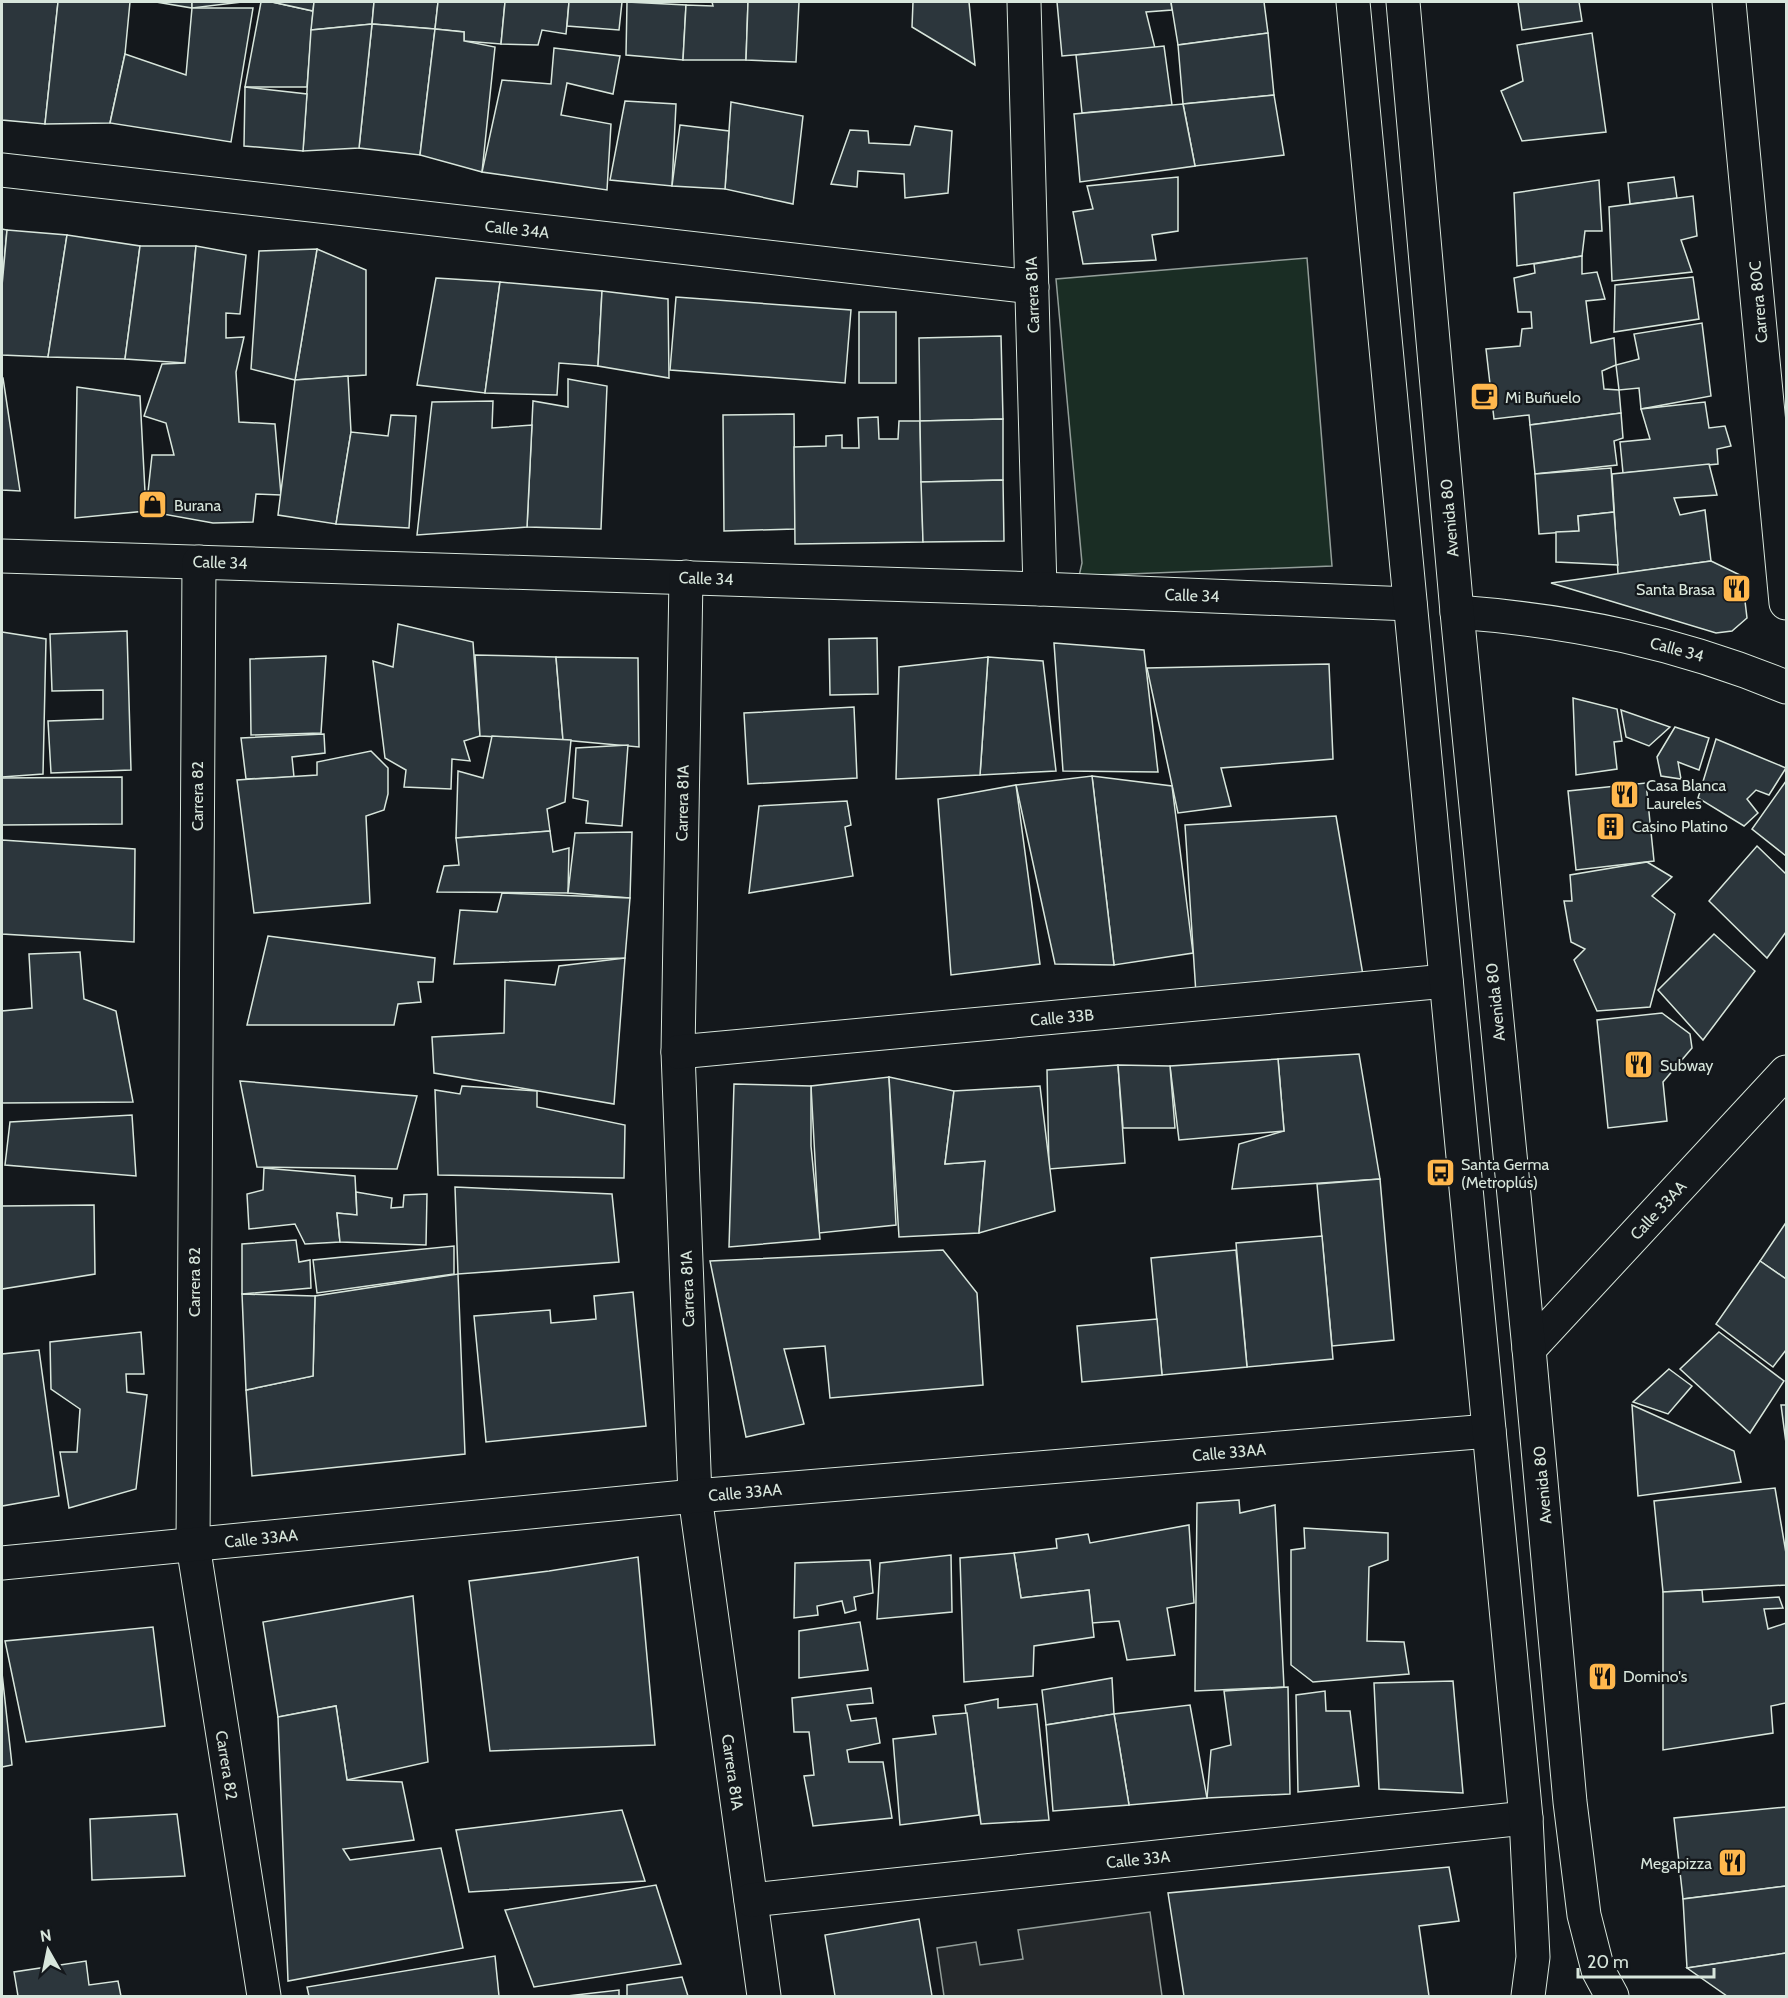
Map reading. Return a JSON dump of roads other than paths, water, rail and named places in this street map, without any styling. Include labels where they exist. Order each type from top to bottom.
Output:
[{"type":"street","name":"Carrera 81A","points":[[1024,2],[1040,589]]},
{"type":"street","points":[[1353,2],[1526,1818],[1533,1957],[1528,1996]]},
{"type":"street","name":"Avenida 80","points":[[1403,2],[1457,612],[1529,1349],[1570,1802],[1584,1915],[1598,1970],[1612,1996]]},
{"type":"street","name":"Carrera 80C","points":[[1729,2],[1781,489],[1786,603]]},
{"type":"street","name":"Calle 34A","points":[[2,170],[1032,287]]},
{"type":"street","name":"Calle 34","points":[[2,556],[1040,589],[1410,604]]},
{"type":"street","name":"Carrera 82","points":[[199,562],[193,1545],[264,1996]]},
{"type":"street","name":"Carrera 81A","points":[[686,577],[678,1053],[695,1496],[764,1996]]},
{"type":"street","name":"Calle 34","points":[[1457,612],[1507,616],[1605,630],[1702,655],[1786,687]]},
{"type":"street","name":"Calle 33B","points":[[678,1053],[1446,981]]},
{"type":"street","name":"Calle 33AA","points":[[1529,1349],[1786,1072]]},
{"type":"street","name":"Calle 33AA","points":[[2,1563],[695,1496],[1489,1431]]},
{"type":"street","name":"Calle 33A","points":[[751,1900],[1526,1818]]},
{"type":"place","name":"Mi Buñuelo","points":[[1484,397]]},
{"type":"place","name":"Burana","points":[[153,505]]},
{"type":"place","name":"Santa Brasa","points":[[1736,589]]},
{"type":"place","name":"Casa Blanca Laureles","points":[[1625,794]]},
{"type":"place","name":"Casino Platino","points":[[1611,826]]},
{"type":"place","name":"Subway","points":[[1639,1065]]},
{"type":"place","name":"Santa Germa (Metroplús)","points":[[1440,1173]]},
{"type":"place","name":"Domino's","points":[[1602,1676]]},
{"type":"place","name":"Megapizza","points":[[1733,1863]]}]
